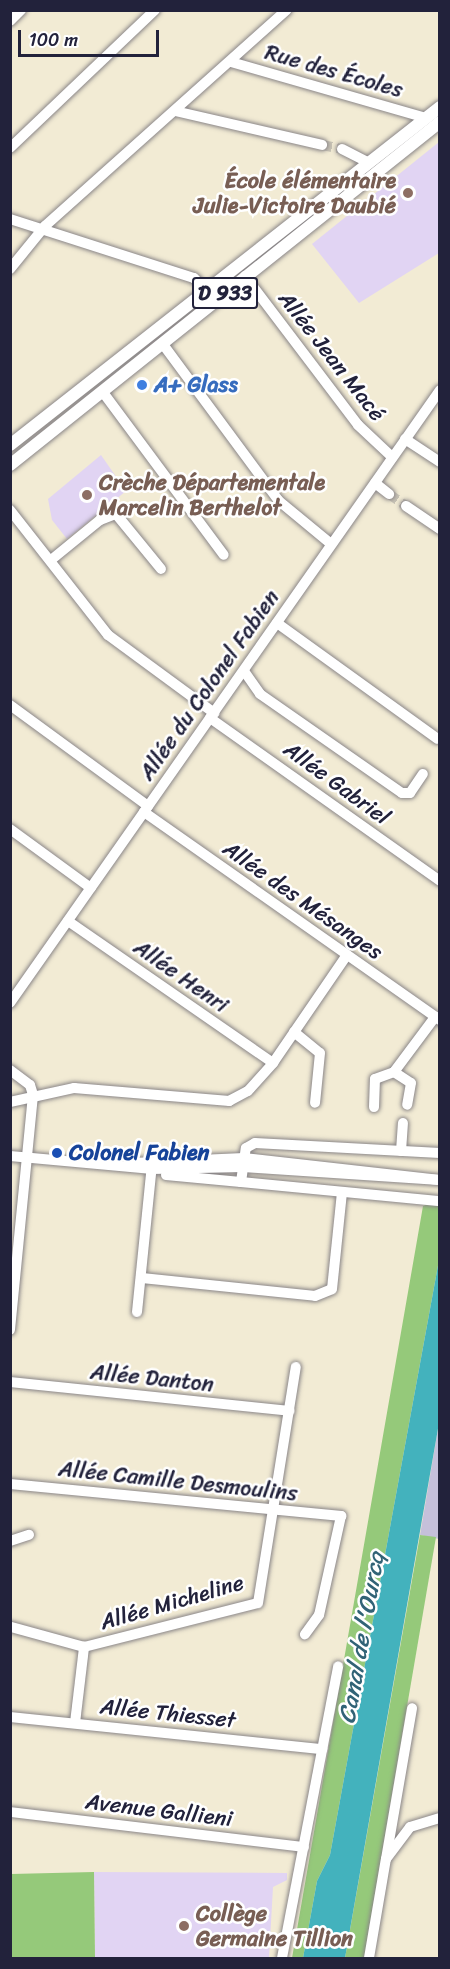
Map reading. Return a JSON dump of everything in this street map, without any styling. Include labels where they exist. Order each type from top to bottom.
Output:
[{"type":"main road","name":"D 933","points":[[10,446],[440,107]]},
{"type":"main road","name":"D 933","points":[[10,465],[440,122]]},
{"type":"street","points":[[10,21],[21,10]]},
{"type":"street","points":[[10,148],[155,10]]},
{"type":"street","points":[[10,269],[45,226],[287,10]]},
{"type":"street","name":"Rue des Écoles","points":[[231,62],[426,118]]},
{"type":"street","points":[[175,111],[322,145]]},
{"type":"street","points":[[342,149],[369,163]]},
{"type":"street","points":[[10,219],[45,226],[194,278],[208,292]]},
{"type":"street","name":"Allée Jean Macé","points":[[245,276],[358,425],[392,457]]},
{"type":"street","points":[[162,343],[279,501],[331,544]]},
{"type":"street","name":"Allée du Colonel Fabien","points":[[10,1004],[440,390]]},
{"type":"street","points":[[102,391],[224,555]]},
{"type":"street","points":[[405,439],[440,462]]},
{"type":"street","points":[[375,483],[389,494]]},
{"type":"street","points":[[406,506],[440,529]]},
{"type":"street","name":"Allée Gabriel","points":[[10,510],[108,635],[212,715],[440,881]]},
{"type":"street","points":[[51,560],[100,520],[116,514],[161,569]]},
{"type":"street","points":[[277,623],[438,739]]},
{"type":"street","points":[[244,671],[260,694],[402,793],[410,793],[423,774]]},
{"type":"street","name":"Allée des Mésanges","points":[[10,705],[146,809],[347,956],[437,1018]]},
{"type":"street","points":[[10,829],[91,888]]},
{"type":"street","name":"Allée Henri","points":[[68,921],[273,1063]]},
{"type":"street","points":[[10,1102],[33,1095],[74,1088],[229,1101],[248,1091],[273,1063],[347,956]]},
{"type":"street","points":[[374,1107],[375,1079],[394,1072],[437,1018]]},
{"type":"street","points":[[294,1032],[320,1053],[315,1103]]},
{"type":"street","points":[[10,1070],[30,1085],[33,1095],[10,1330]]},
{"type":"street","points":[[394,1072],[411,1083],[407,1105]]},
{"type":"street","points":[[400,1150],[403,1123]]},
{"type":"street","points":[[241,1182],[246,1148],[255,1143],[440,1153]]},
{"type":"street","points":[[10,1156],[111,1166],[244,1163],[440,1180]]},
{"type":"street","points":[[152,1165],[241,1182],[438,1201]]},
{"type":"street","points":[[137,1312],[152,1165]]},
{"type":"street","points":[[142,1278],[315,1296],[332,1289],[342,1193]]},
{"type":"street","points":[[274,1510],[296,1367]]},
{"type":"street","name":"Allée Danton","points":[[10,1382],[290,1412]]},
{"type":"street","name":"Allée Camille Desmoulins","points":[[10,1484],[341,1516],[319,1615],[305,1634]]},
{"type":"street","name":"Allée Micheline","points":[[75,1723],[84,1647],[258,1603],[274,1510]]},
{"type":"street","points":[[10,1541],[29,1535]]},
{"type":"street","points":[[11,1627],[84,1647]]},
{"type":"street","points":[[282,1959],[338,1666]]},
{"type":"street","points":[[369,1959],[412,1708]]},
{"type":"street","name":"Allée Thiesset","points":[[10,1717],[321,1749]]},
{"type":"street","name":"Avenue Gallieni","points":[[10,1812],[303,1847]]},
{"type":"street","points":[[386,1859],[410,1827],[440,1818]]},
{"type":"shaded area","name":"École élémentaire Julie-Victoire Daubié","points":[[439,142],[439,253],[359,303],[312,244]]},
{"type":"shaded area","name":"Crèche Départementale Marcelin Berthelot","points":[[101,455],[126,491],[67,539],[52,520],[48,499]]},
{"type":"shaded area","points":[[439,1423],[439,1539],[420,1535]]},
{"type":"shaded area","name":"Collège Germaine Tillion","points":[[94,1872],[287,1873],[287,1880],[273,1887],[269,1958],[95,1958]]},
{"type":"green space","points":[[439,1200],[439,1260],[330,1855],[317,1881],[303,1958],[292,1958],[423,1206]]},
{"type":"green space","points":[[420,1535],[436,1537],[364,1958],[345,1958]]},
{"type":"green space","points":[[94,1872],[95,1958],[11,1958],[11,1874]]},
{"type":"water","points":[[439,1260],[439,1423],[345,1958],[303,1958],[317,1881],[330,1855]]},
{"type":"tunnel","points":[[322,145],[342,149]]},
{"type":"tunnel","points":[[389,494],[406,506]]},
{"type":"place","name":"École élémentaire Julie-Victoire Daubié","points":[[408,193]]},
{"type":"place","name":"A+ Glass","points":[[142,385]]},
{"type":"place","name":"Crèche Départementale Marcelin Berthelot","points":[[87,495]]},
{"type":"place","name":"Colonel Fabien","points":[[57,1153]]},
{"type":"place","name":"Collège Germaine Tillion","points":[[184,1926]]},
{"type":"water label","name":"Canal de l'Ourcq","points":[[362,1638]]}]
